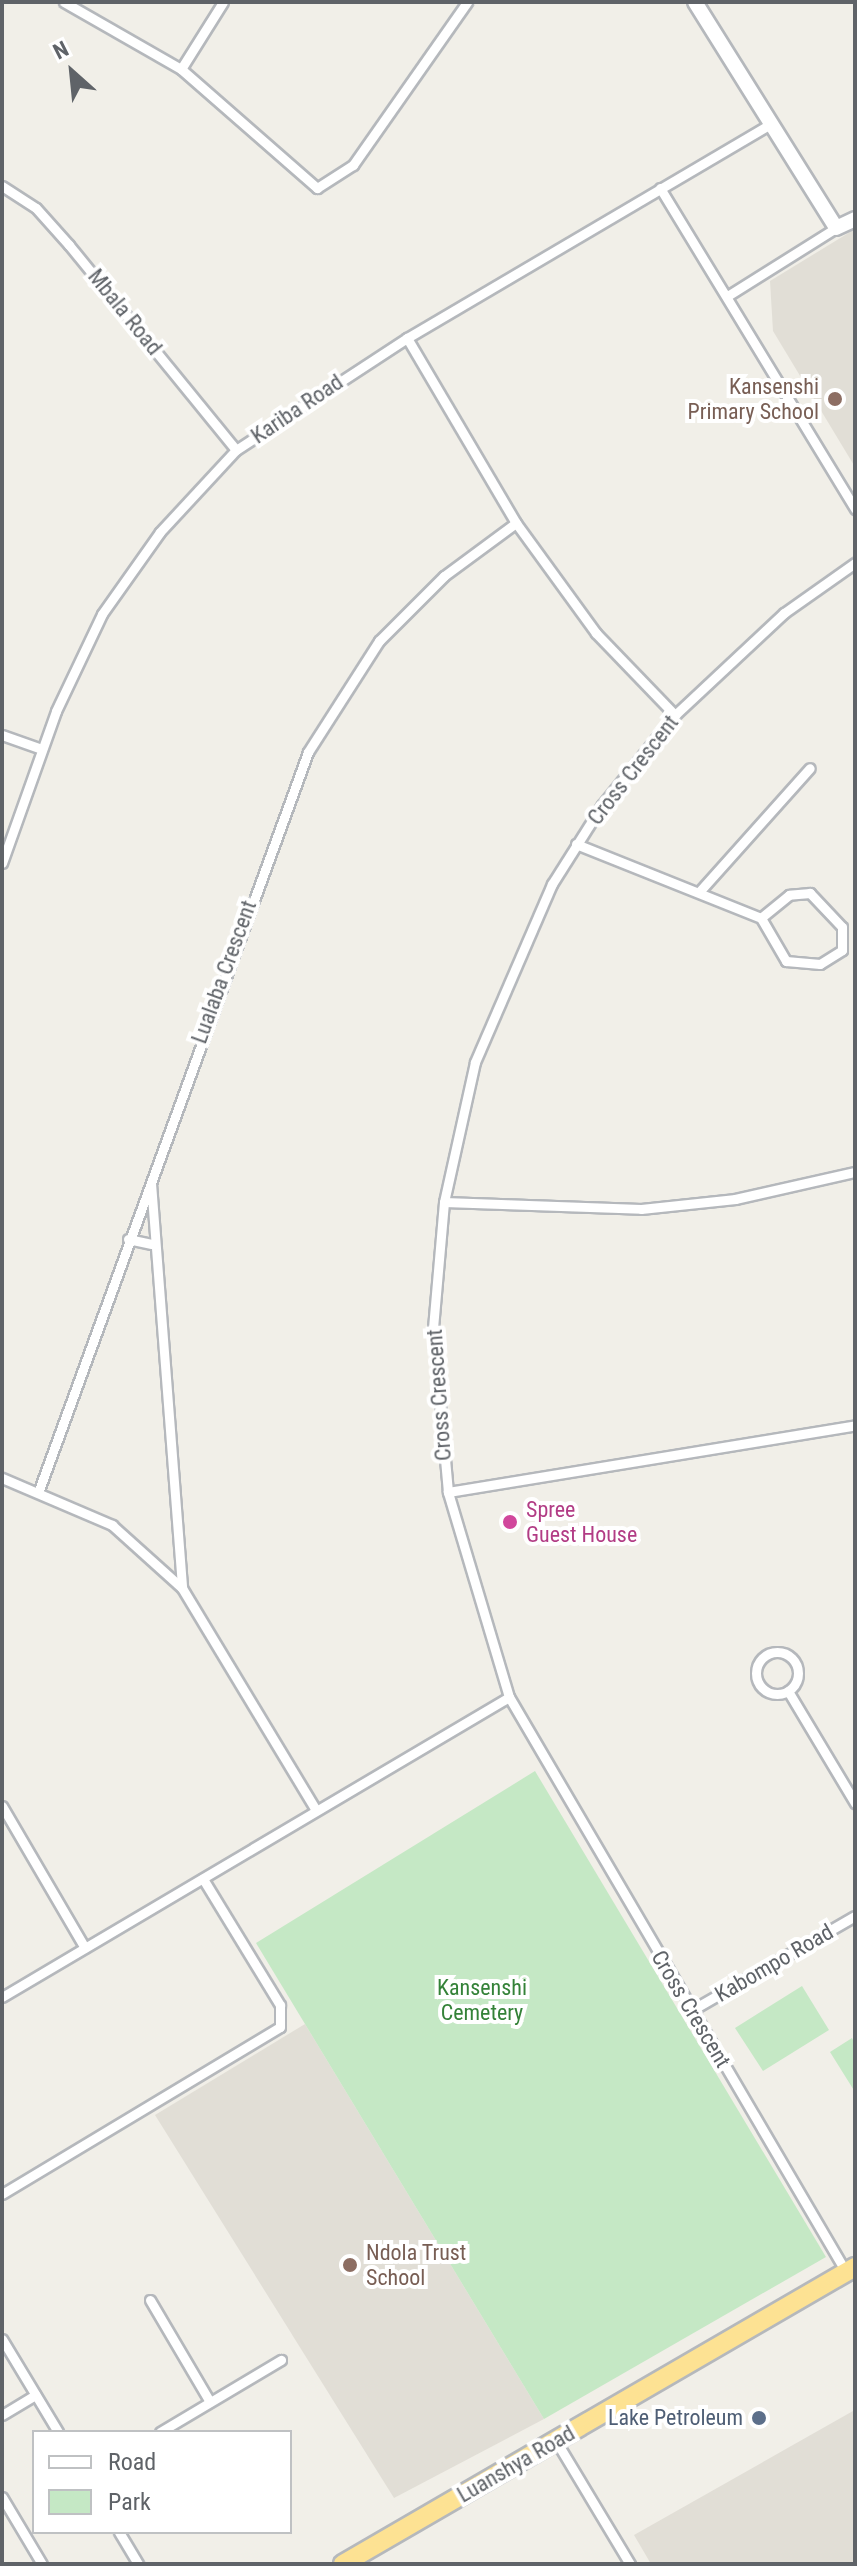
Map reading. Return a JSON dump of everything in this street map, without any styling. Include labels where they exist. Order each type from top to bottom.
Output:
[{"type":"highway","name":"Luanshya Road","points":[[343,2564],[850,2269]]},
{"type":"street","points":[[64,2],[181,69],[317,188],[353,165],[467,2]]},
{"type":"street","points":[[181,69],[223,2]]},
{"type":"street","points":[[695,2],[836,228]]},
{"type":"street","name":"Kariba Road","points":[[2,863],[42,749],[119,588],[236,450],[407,338],[772,123]]},
{"type":"street","name":"Mbala Road","points":[[2,186],[36,208],[69,245],[236,450]]},
{"type":"street","points":[[660,188],[729,295],[855,509]]},
{"type":"street","points":[[729,295],[855,219]]},
{"type":"street","points":[[407,338],[516,523],[596,633],[675,715]]},
{"type":"street","name":"Lualaba Crescent","points":[[39,1490],[289,793],[327,716],[412,606],[516,523]]},
{"type":"street","name":"Cross Crescent","points":[[850,2269],[692,2010],[509,1697],[448,1492],[433,1328],[444,1202],[495,1005],[576,844],[675,715],[784,613],[855,563]]},
{"type":"street","points":[[2,735],[42,749]]},
{"type":"street","points":[[699,892],[810,768]]},
{"type":"street","points":[[576,844],[761,918],[786,961],[820,964],[842,950],[842,927],[810,893],[789,895],[761,918]]},
{"type":"street","points":[[444,1202],[641,1209],[735,1199],[855,1172]]},
{"type":"street","points":[[151,1176],[151,1244],[182,1588]]},
{"type":"street","points":[[128,1239],[151,1244]]},
{"type":"street","points":[[448,1492],[855,1425]]},
{"type":"street","points":[[2,1478],[39,1490],[112,1525],[182,1588],[316,1810]]},
{"type":"street","points":[[778,1651],[794,1659],[798,1676],[788,1691],[763,1689],[755,1673],[762,1657],[778,1651]]},
{"type":"street","points":[[788,1691],[855,1803]]},
{"type":"street","points":[[2,1997],[509,1697]]},
{"type":"street","points":[[2,1806],[85,1948]]},
{"type":"street","points":[[2,2194],[280,2027],[280,2005],[203,1879]]},
{"type":"street","name":"Kabompo Road","points":[[692,2010],[855,1916]]},
{"type":"street","points":[[150,2300],[210,2402]]},
{"type":"street","points":[[2,2339],[57,2430]]},
{"type":"street","points":[[163,2430],[281,2360]]},
{"type":"street","points":[[2,2415],[35,2395]]},
{"type":"street","points":[[556,2441],[628,2561],[617,2564]]},
{"type":"street","points":[[2,2497],[42,2564]]},
{"type":"street","points":[[120,2534],[138,2564]]},
{"type":"shaded area","name":"Kansenshi Primary School","points":[[855,229],[855,467],[773,331],[770,281]]},
{"type":"shaded area","name":"Ndola Trust School","points":[[305,2024],[544,2419],[394,2498],[155,2115]]},
{"type":"shaded area","points":[[853,2411],[855,2564],[651,2564],[634,2535]]},
{"type":"green space","name":"Kansenshi Cemetery","points":[[535,1771],[826,2257],[544,2419],[256,1943]]},
{"type":"green space","points":[[802,1986],[829,2030],[763,2071],[735,2028]]},
{"type":"green space","points":[[852,2038],[855,2044],[855,2092],[830,2052]]},
{"type":"place","name":"Kansenshi Primary School","points":[[835,399]]},
{"type":"place","name":"Spree Guest House","points":[[510,1522]]},
{"type":"place","name":"Ndola Trust School","points":[[350,2265]]},
{"type":"place","name":"Lake Petroleum","points":[[759,2418]]}]
